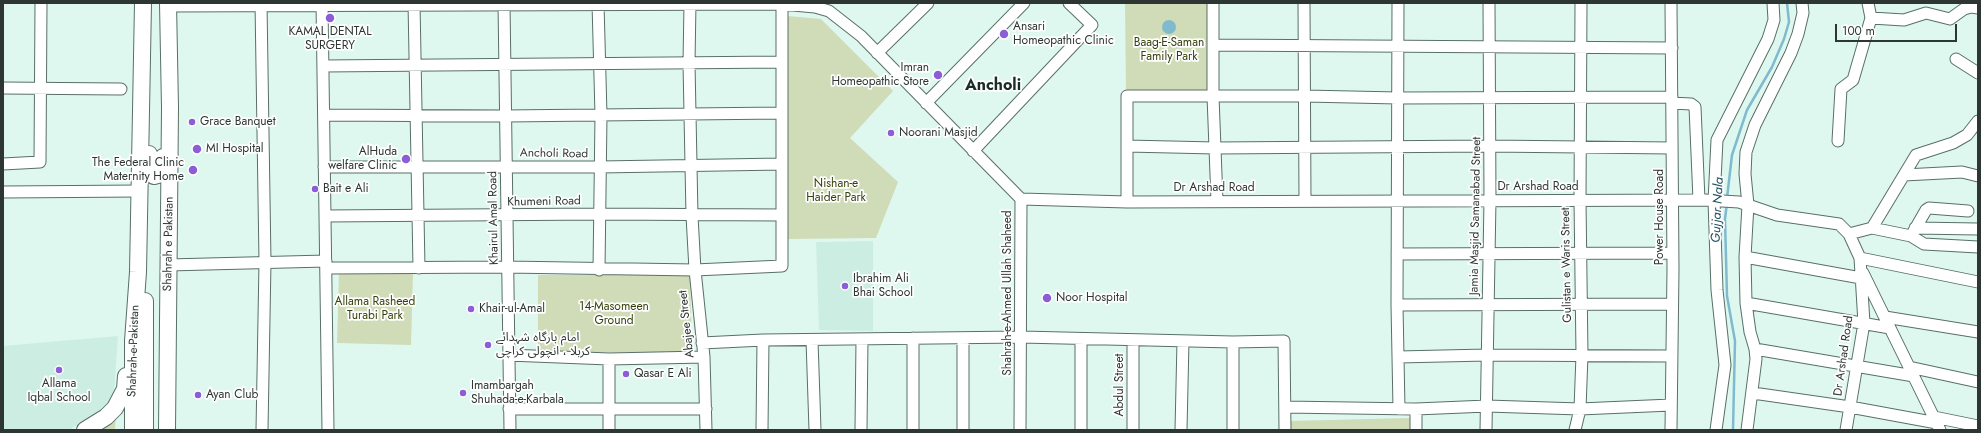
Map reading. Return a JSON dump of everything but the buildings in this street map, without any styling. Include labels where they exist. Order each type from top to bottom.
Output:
[{"type":"highway","points":[[143,3],[138,272],[146,305],[145,430]]},
{"type":"highway","name":"Shahrah e Pakistan","points":[[167,430],[170,108],[168,4]]},
{"type":"highway","points":[[142,81],[149,116],[149,170],[154,176],[158,176],[163,170],[164,124],[170,108]]},
{"type":"highway","name":"Shahrah-e-Pakistan","points":[[133,430],[133,341],[138,272]]},
{"type":"highway","points":[[85,430],[106,417],[121,399],[125,388],[126,370],[133,341]]},
{"type":"street","points":[[3,164],[40,162],[41,3]]},
{"type":"street","name":"Shahrah-e-Ahmed Ullah Shaheed","points":[[168,4],[690,3],[783,4],[815,7],[829,11],[861,36],[1021,199],[1020,430]]},
{"type":"street","name":"Abajee Street","points":[[690,3],[689,63],[692,216],[695,270],[704,357],[706,430]]},
{"type":"street","points":[[877,53],[928,3]]},
{"type":"street","points":[[926,103],[1024,3]]},
{"type":"street","points":[[973,151],[1092,25],[1069,3]]},
{"type":"street","points":[[1213,3],[1217,201]]},
{"type":"street","points":[[1304,3],[1305,201]]},
{"type":"street","points":[[1398,3],[1397,305],[1399,409]]},
{"type":"street","name":"Jamia Masjid Samanabad Street","points":[[1486,430],[1490,200],[1489,3]]},
{"type":"street","name":"Gulistan e Waris Street","points":[[1575,430],[1580,409],[1582,355],[1580,253],[1581,3]]},
{"type":"street","name":"Power House Road","points":[[1671,3],[1673,253],[1671,430]]},
{"type":"street","points":[[1716,430],[1725,365],[1717,290],[1723,201],[1717,140],[1749,73],[1768,39],[1774,20],[1773,3]]},
{"type":"street","points":[[1747,430],[1753,393],[1755,349],[1750,332],[1746,303],[1745,257],[1748,205],[1745,174],[1746,152],[1755,125],[1796,41],[1803,13],[1802,3]]},
{"type":"street","points":[[1838,141],[1841,90],[1852,80],[1871,18],[1868,3]]},
{"type":"street","points":[[262,4],[265,262],[262,430]]},
{"type":"street","points":[[322,4],[328,430]]},
{"type":"street","points":[[414,4],[419,268]]},
{"type":"street","name":"Khairul Amal Road","points":[[504,4],[510,430]]},
{"type":"street","points":[[598,4],[601,115],[598,270]]},
{"type":"street","points":[[168,266],[265,262],[419,268],[507,267],[598,270],[695,270],[782,266],[783,4]]},
{"type":"street","points":[[1871,18],[1904,20],[1926,13],[1950,19],[1971,7],[1978,8]]},
{"type":"street","points":[[1214,45],[1398,47],[1582,46],[1672,48]]},
{"type":"street","points":[[1956,59],[1978,73]]},
{"type":"street","points":[[323,66],[782,62]]},
{"type":"street","points":[[3,88],[121,88]]},
{"type":"street","points":[[1127,202],[1127,96],[1305,96],[1398,98],[1581,97],[1672,100],[1691,104],[1695,107],[1699,200]]},
{"type":"street","points":[[324,115],[416,117],[782,113]]},
{"type":"street","points":[[1872,228],[1916,155],[1960,139],[1967,135],[1978,121]]},
{"type":"street","points":[[1127,146],[1215,148],[1490,146],[1672,148]]},
{"type":"street","name":"Ancholi Road","points":[[324,167],[600,167],[782,164]]},
{"type":"street","points":[[1904,175],[1962,172],[1978,176]]},
{"type":"street","points":[[3,192],[140,191]]},
{"type":"street","name":"Dr Arshad Road","points":[[1021,199],[1127,202],[1699,200],[1723,201],[1748,205],[1777,215],[1839,224],[1849,234],[1860,263],[1864,323],[1846,430]]},
{"type":"street","points":[[1913,232],[1926,210],[1929,208],[1968,211]]},
{"type":"street","name":"Khumeni Road","points":[[325,216],[507,216],[599,214],[692,216],[782,215]]},
{"type":"street","points":[[1849,234],[1872,228],[1913,232],[1978,228]]},
{"type":"street","points":[[1913,232],[1924,244],[1978,247]]},
{"type":"street","points":[[1397,254],[1673,253]]},
{"type":"street","points":[[1745,257],[1861,278]]},
{"type":"street","points":[[1860,263],[1978,282]]},
{"type":"street","points":[[1860,263],[1937,423]]},
{"type":"street","points":[[1746,303],[1890,328]]},
{"type":"street","points":[[1397,305],[1672,304]]},
{"type":"street","points":[[1885,317],[1978,332]]},
{"type":"street","points":[[702,344],[763,340],[1021,337],[1183,342],[1284,341],[1285,430]]},
{"type":"street","points":[[913,338],[913,430]]},
{"type":"street","points":[[963,338],[963,430]]},
{"type":"street","points":[[861,430],[862,339]]},
{"type":"street","points":[[1081,339],[1081,430]]},
{"type":"street","points":[[762,430],[763,340]]},
{"type":"street","points":[[812,340],[815,430]]},
{"type":"street","name":"Abdul Street","points":[[1133,340],[1133,430]]},
{"type":"street","points":[[1181,430],[1183,342]]},
{"type":"street","points":[[1232,342],[1233,430]]},
{"type":"street","points":[[1755,349],[1978,382]]},
{"type":"street","points":[[508,355],[609,359],[704,357]]},
{"type":"street","points":[[1398,357],[1487,355],[1671,356]]},
{"type":"street","points":[[609,359],[609,430]]},
{"type":"street","points":[[1753,393],[1850,407],[1937,423],[1978,426]]},
{"type":"street","points":[[1285,407],[1416,409],[1486,406],[1580,409],[1671,405]]},
{"type":"street","points":[[509,409],[706,409]]},
{"type":"street","points":[[1416,409],[1416,430]]},
{"type":"shaded area","name":"Ibrahim Ali Bhai School","points":[[873,241],[873,331],[819,330],[816,242]]},
{"type":"shaded area","name":"Allama Iqbal School","points":[[118,336],[114,394],[106,407],[69,430],[3,430],[3,346]]},
{"type":"green space","name":"Baag-E-Saman Family Park","points":[[1125,3],[1213,3],[1213,96],[1126,95]]},
{"type":"green space","name":"Nishan-e Haider Park","points":[[788,16],[821,19],[893,91],[850,138],[898,182],[876,238],[788,239]]},
{"type":"green space","name":"Allama Rasheed Turabi Park","points":[[339,272],[413,274],[411,345],[337,343]]},
{"type":"green space","name":"14-Masomeen Ground","points":[[538,275],[690,275],[692,353],[538,352]]},
{"type":"green space","points":[[116,416],[115,430],[94,430]]},
{"type":"green space","points":[[1410,418],[1410,430],[1289,430],[1288,421]]},
{"type":"water","points":[[1166,20],[1172,20],[1176,24],[1176,30],[1172,34],[1166,34],[1162,30],[1162,24]]},
{"type":"waterway","name":"Gujjar Nala","points":[[1727,198],[1732,155],[1747,110],[1772,67],[1784,39],[1789,22],[1787,3]]},
{"type":"waterway","name":"Gujjar Nala","points":[[1727,203],[1725,219],[1727,296],[1735,341],[1733,430]]},
{"type":"place","name":"KAMAL DENTAL SURGERY","points":[[330,18]]},
{"type":"place","name":"Ansari Homeopathic Clinic","points":[[1004,34]]},
{"type":"place","name":"Imran Homeopathic Store","points":[[938,75]]},
{"type":"place","name":"Grace Banquet","points":[[192,122]]},
{"type":"place","name":"Noorani Masjid","points":[[891,133]]},
{"type":"place","name":"MI Hospital","points":[[197,149]]},
{"type":"place","name":"AlHuda welfare Clinic","points":[[406,159]]},
{"type":"place","name":"The Federal Clinic Maternity Home","points":[[193,170]]},
{"type":"place","name":"Bait e Ali","points":[[315,189]]},
{"type":"place","name":"Ibrahim Ali Bhai School","points":[[845,286]]},
{"type":"place","name":"Noor Hospital","points":[[1047,298]]},
{"type":"place","name":"Khair-ul-Amal","points":[[471,309]]},
{"type":"place","name":"امام بارگاہ شہدائے کربلا ، انچولی کراچی","points":[[488,345]]},
{"type":"place","name":"Allama Iqbal School","points":[[59,370]]},
{"type":"place","name":"Qasar E Ali","points":[[626,374]]},
{"type":"place","name":"Imambargah Shuhada-e-Karbala","points":[[463,393]]},
{"type":"place","name":"Ayan Club","points":[[198,395]]},
{"type":"district","name":"Ancholi","points":[[993,86]]}]
